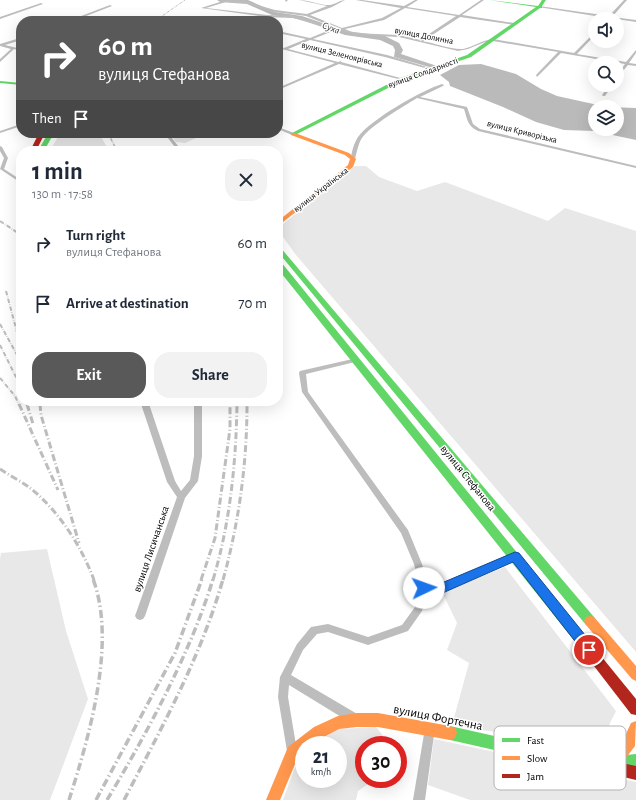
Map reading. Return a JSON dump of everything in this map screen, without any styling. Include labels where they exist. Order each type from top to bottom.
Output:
[{"type":"street","points":[[112,0],[119,1]]},
{"type":"street","points":[[300,0],[332,6]]},
{"type":"street","points":[[307,15],[344,0]]},
{"type":"street","points":[[358,0],[514,24]]},
{"type":"street","points":[[285,48],[338,28],[383,20],[417,0]]},
{"type":"street","points":[[420,40],[442,28],[483,0]]},
{"type":"street","points":[[491,0],[544,3],[588,13]]},
{"type":"street","points":[[615,12],[626,0]]},
{"type":"street","name":"вулиця Долинна","points":[[267,16],[202,8],[226,1],[248,3],[255,7],[307,15],[354,34],[399,36],[462,50],[484,40],[493,40]]},
{"type":"street","name":"вулиця Солідарності","points":[[293,134],[402,79],[469,56],[544,3]]},
{"type":"street","points":[[0,18],[42,4]]},
{"type":"street","points":[[84,16],[111,6]]},
{"type":"street","name":"вулиця Долинна","points":[[283,17],[293,17],[338,28]]},
{"type":"street","points":[[624,20],[636,21]]},
{"type":"street","points":[[283,33],[432,69]]},
{"type":"street","points":[[1,45],[16,40]]},
{"type":"street","points":[[493,40],[636,64]]},
{"type":"street","points":[[575,54],[588,40]]},
{"type":"street","points":[[1,45],[16,49]]},
{"type":"street","points":[[0,61],[13,48]]},
{"type":"street","name":"вулиця Зеленоярівська","points":[[285,48],[402,79]]},
{"type":"street","points":[[624,67],[636,51]]},
{"type":"street","points":[[537,76],[560,52]]},
{"type":"street","points":[[283,87],[340,62]]},
{"type":"street","points":[[0,82],[16,83]]},
{"type":"street","points":[[353,159],[356,145],[361,136],[402,105],[427,90],[442,85]]},
{"type":"street","name":"вулиця Криворізька","points":[[417,97],[466,108],[468,122],[471,126],[479,130],[636,167]]},
{"type":"street","points":[[0,132],[16,127]]},
{"type":"street","name":"вулиця Українська","points":[[283,130],[347,154],[353,159],[352,166],[283,220]]},
{"type":"street","points":[[170,138],[176,146]]},
{"type":"street","points":[[0,147],[6,158],[2,169],[16,179]]},
{"type":"street","name":"вулиця Стефанова","points":[[283,254],[636,675]]},
{"type":"street","name":"вулиця Стефанова","points":[[283,270],[515,556],[636,709]]},
{"type":"street","points":[[273,800],[292,752],[283,697],[285,677],[300,647],[314,630],[328,628],[368,640],[405,628],[419,608],[424,588],[418,564],[405,532],[305,392],[302,373],[356,360]]},
{"type":"street","name":"вулиця Лисичанська","points":[[140,616],[181,497],[171,482],[146,406]]},
{"type":"street","points":[[181,497],[194,481],[198,456],[198,406]]},
{"type":"street","points":[[424,588],[438,590],[515,556]]},
{"type":"street","points":[[285,677],[357,720]]},
{"type":"street","name":"вулиця Фортечна","points":[[292,752],[319,732],[338,723],[357,720],[378,720],[430,728],[494,743]]},
{"type":"street","points":[[419,800],[430,728]]},
{"type":"street","points":[[626,746],[636,728]]},
{"type":"street","name":"вулиця Фортечна","points":[[626,761],[636,761]]},
{"type":"street","points":[[626,770],[636,772]]},
{"type":"shaded area","points":[[481,64],[516,74],[541,89],[557,96],[588,103],[588,131],[564,130],[536,122],[450,86],[449,82],[440,75],[459,65]]},
{"type":"shaded area","points":[[624,107],[636,108],[636,140],[617,136],[624,136]]},
{"type":"shaded area","points":[[57,138],[102,138],[106,146],[53,146]]},
{"type":"shaded area","points":[[173,138],[196,138],[185,143],[176,142]]},
{"type":"shaded area","points":[[355,166],[366,166],[379,177],[417,191],[445,182],[548,221],[565,208],[636,231],[636,652],[296,255],[283,237],[283,224]]},
{"type":"shaded area","points":[[47,549],[66,631],[88,699],[50,800],[0,800],[1,553]]},
{"type":"shaded area","points":[[505,567],[616,711],[609,726],[494,726],[494,732],[452,725],[469,663],[447,650],[457,623],[442,592]]},
{"type":"shaded area","points":[[376,727],[383,736],[355,736],[355,788],[362,788],[358,791],[356,800],[283,800],[295,767],[295,788],[347,788],[347,736],[327,736],[338,729]]},
{"type":"shaded area","points":[[434,739],[494,752],[494,790],[626,790],[626,780],[636,782],[636,800],[470,800],[428,785]]},
{"type":"waterway","name":"Суха","points":[[220,0],[248,2],[274,14],[300,17],[345,33],[382,38],[396,45],[399,50],[397,55],[433,66]]},
{"type":"railway","points":[[162,16],[185,0]]},
{"type":"railway","points":[[110,138],[114,146]]},
{"type":"railway","points":[[0,221],[16,232]]},
{"type":"railway","points":[[6,291],[16,328]]},
{"type":"railway","points":[[0,324],[16,353]]},
{"type":"railway","points":[[0,345],[16,377]]},
{"type":"railway","points":[[0,378],[16,398]]},
{"type":"railway","points":[[20,406],[58,490]]},
{"type":"railway","points":[[28,406],[33,424]]},
{"type":"railway","points":[[40,406],[41,415],[79,543]]},
{"type":"railway","points":[[201,580],[215,538],[230,429],[230,406]]},
{"type":"railway","points":[[213,580],[228,515],[235,449],[237,406]]},
{"type":"railway","points":[[223,580],[238,515],[246,449],[247,406]]},
{"type":"railway","points":[[0,469],[29,487],[50,506],[68,529],[89,567],[94,580]]},
{"type":"railway","points":[[69,800],[85,748],[98,690],[102,632],[100,604],[93,579]]},
{"type":"railway","points":[[96,800],[175,653],[202,579]]},
{"type":"railway","points":[[107,800],[152,721],[180,664],[204,607],[213,579]]},
{"type":"railway","points":[[124,800],[166,719],[192,664],[214,608],[223,579]]},
{"type":"traffic: fast","points":[[491,0],[541,7]]},
{"type":"traffic: fast","points":[[293,134],[402,79],[469,56],[539,7],[544,0]]},
{"type":"traffic: fast","points":[[0,82],[16,84]]},
{"type":"traffic: fast","points":[[44,146],[48,138]]},
{"type":"traffic: fast","points":[[283,254],[590,621]]},
{"type":"traffic: fast","points":[[283,270],[588,649]]},
{"type":"traffic: fast","points":[[450,733],[494,743]]},
{"type":"traffic: fast","points":[[626,762],[636,761]]},
{"type":"traffic: slow","points":[[283,220],[351,166],[353,159],[347,154],[293,134]]},
{"type":"traffic: slow","points":[[590,621],[636,675]]},
{"type":"traffic: slow","points":[[273,800],[293,752],[319,732],[338,723],[357,720],[378,720],[450,733]]},
{"type":"traffic: slow","points":[[626,746],[636,728]]},
{"type":"traffic: jam","points":[[36,146],[40,138]]},
{"type":"traffic: jam","points":[[588,649],[636,709]]},
{"type":"traffic: jam","points":[[626,771],[636,773]]},
{"type":"route","points":[[424,588],[434,591],[438,590],[515,556],[589,650]]}]
